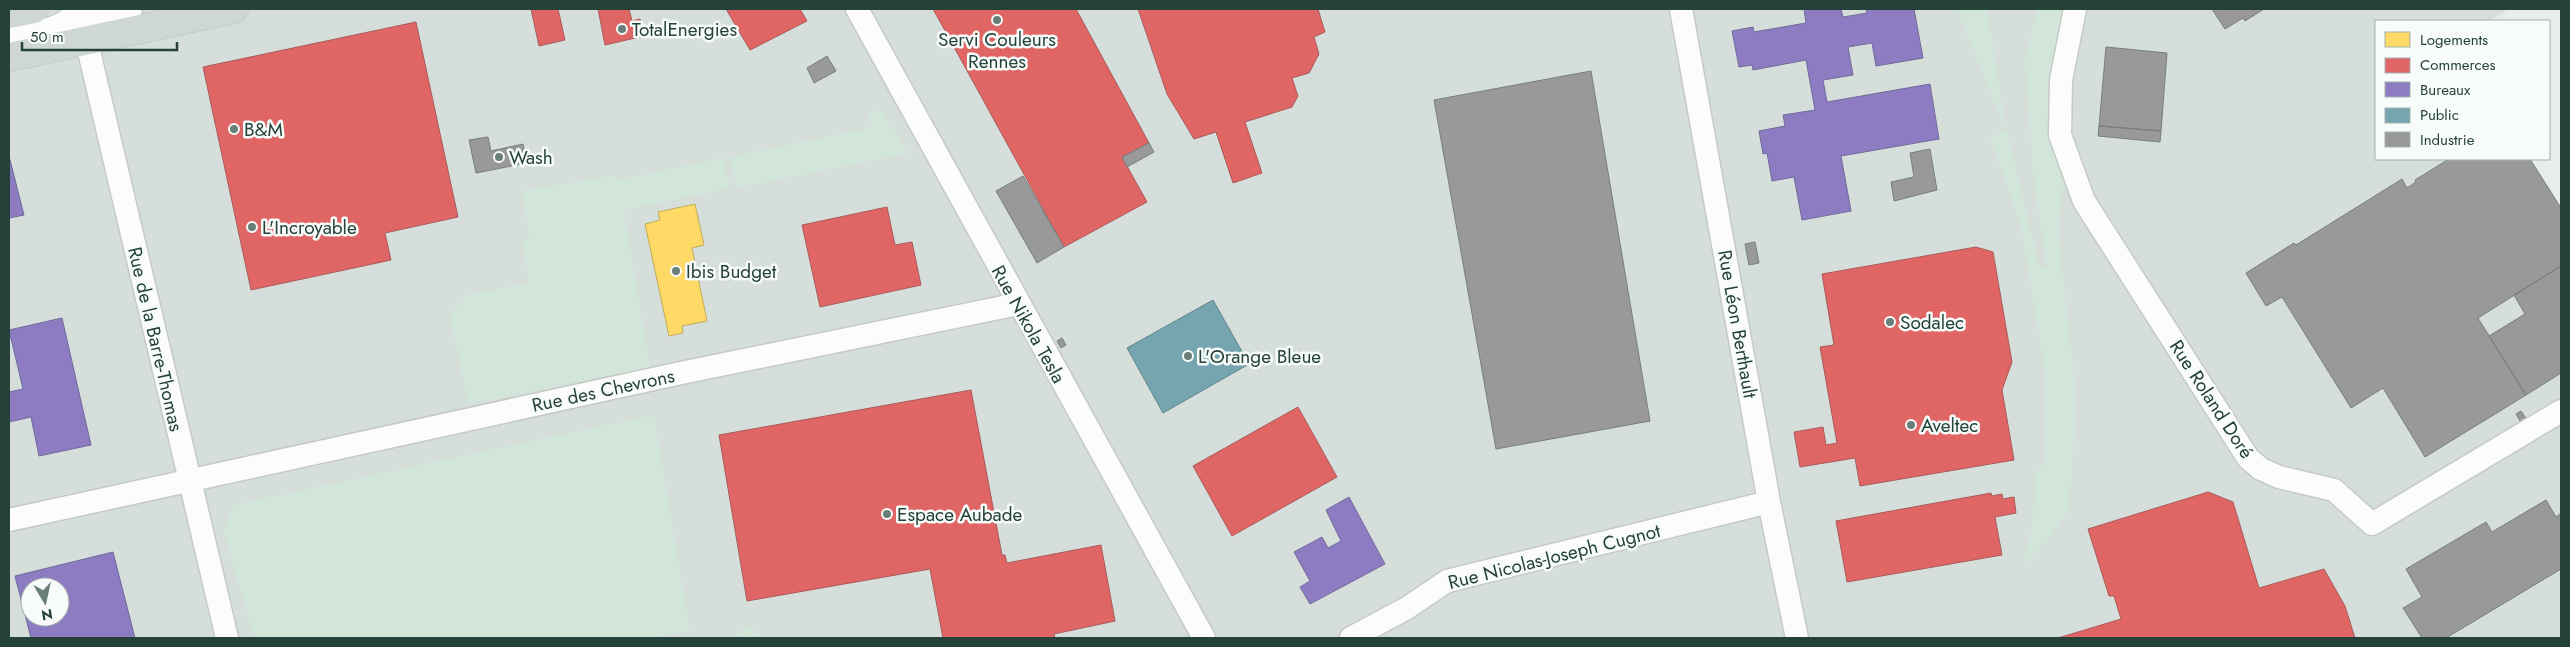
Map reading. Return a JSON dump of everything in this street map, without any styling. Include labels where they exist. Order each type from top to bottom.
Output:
[{"type":"main road","points":[[9,57],[234,9]]},
{"type":"street","points":[[16,16],[60,25],[74,13],[75,9]]},
{"type":"street","name":"Rue de la Barre-Thomas","points":[[79,9],[226,638]]},
{"type":"street","points":[[86,40],[87,27],[93,19],[131,9]]},
{"type":"street","name":"Rue Nikola Tesla","points":[[857,9],[1018,304],[1204,638]]},
{"type":"street","name":"Rue Léon Berthault","points":[[1681,9],[1769,502],[1797,638]]},
{"type":"street","name":"Rue Roland Doré","points":[[2075,9],[2061,80],[2060,135],[2084,201],[2248,458],[2261,469],[2279,477],[2334,490],[2372,524],[2561,412]]},
{"type":"street","name":"Rue des Chevrons","points":[[190,482],[681,373],[1018,304]]},
{"type":"street","points":[[9,520],[190,482]]},
{"type":"street","name":"Rue Nicolas-Joseph Cugnot","points":[[1351,638],[1407,608],[1447,582],[1769,502]]},
{"type":"shaded area","points":[[9,9],[2509,9],[2491,20],[2375,20],[2375,160],[2529,160],[2561,212],[2561,638],[9,638]]},
{"type":"green space","points":[[1957,9],[1987,9],[2006,130]]},
{"type":"green space","points":[[2037,9],[2067,9],[2056,49],[2050,145],[2063,182],[2058,231],[2074,377],[2075,426],[2070,492],[2068,513],[2024,566],[2033,525],[2035,468],[2046,466],[2045,372],[2021,224],[1990,137],[2006,130],[2040,269],[2047,267],[2034,180],[2025,61]]},
{"type":"green space","points":[[881,110],[908,153],[737,188],[730,157],[871,128],[869,113]]},
{"type":"green space","points":[[723,158],[729,188],[624,210],[650,367],[469,404],[450,316],[467,295],[530,283],[522,242],[530,240],[522,191],[616,175],[618,180]]},
{"type":"green space","points":[[654,415],[690,630],[652,638],[254,638],[224,529],[234,505]]},
{"type":"green space","points":[[746,627],[756,629],[761,638],[735,638],[739,631]]},
{"type":"building: Logements","name":"Ibis Budget","points":[[695,204],[704,245],[692,248],[707,321],[682,326],[683,333],[669,336],[645,224],[660,220],[658,212]]},
{"type":"building: Commerces","points":[[531,9],[558,9],[565,40],[539,46]]},
{"type":"building: Commerces","name":"TotalEnergies","points":[[598,9],[629,9],[632,21],[640,19],[644,36],[605,45]]},
{"type":"building: Commerces","points":[[726,9],[800,9],[807,21],[750,50]]},
{"type":"building: Commerces","points":[[933,9],[1076,9],[1149,143],[1122,157],[1147,202],[1064,247]]},
{"type":"building: Commerces","points":[[1138,9],[1318,9],[1325,32],[1314,37],[1319,54],[1309,73],[1292,78],[1298,96],[1292,107],[1245,122],[1262,173],[1233,183],[1216,132],[1194,139],[1167,94]]},
{"type":"building: Commerces","points":[[416,22],[458,217],[385,233],[391,260],[251,290],[203,67]]},
{"type":"building: Commerces","points":[[887,207],[895,245],[912,242],[921,285],[820,307],[802,225]]},
{"type":"building: Commerces","points":[[1976,247],[1993,252],[2012,362],[2002,390],[2014,460],[1860,486],[1855,458],[1800,467],[1794,432],[1823,427],[1826,445],[1837,443],[1820,347],[1834,345],[1822,274]]},
{"type":"building: Commerces","points":[[971,390],[1002,555],[1005,555],[1007,563],[1101,545],[1115,621],[1054,634],[1055,638],[943,638],[930,569],[747,601],[719,435]]},
{"type":"building: Commerces","points":[[1298,407],[1337,477],[1232,536],[1193,466]]},
{"type":"building: Commerces","points":[[2208,492],[2233,502],[2259,588],[2324,569],[2345,606],[2355,638],[2058,638],[2121,619],[2114,596],[2109,596],[2088,529]]},
{"type":"building: Commerces","points":[[1991,493],[1992,496],[2002,494],[2003,499],[2014,497],[2016,513],[1995,517],[2002,555],[1847,582],[1836,521]]},
{"type":"building: Bureaux","points":[[1804,9],[1841,9],[1843,17],[1867,13],[1866,9],[1914,9],[1923,58],[1876,66],[1872,43],[1848,47],[1853,75],[1823,80],[1827,102],[1930,84],[1939,139],[1841,156],[1851,211],[1802,220],[1794,177],[1772,181],[1767,153],[1763,154],[1759,131],[1785,126],[1783,115],[1815,110],[1806,60],[1753,70],[1752,65],[1739,67],[1732,31],[1753,27],[1754,32],[1806,23]]},
{"type":"building: Bureaux","points":[[9,156],[24,215],[9,218]]},
{"type":"building: Bureaux","points":[[62,318],[91,445],[39,456],[31,417],[9,422],[9,392],[23,389],[9,330]]},
{"type":"building: Bureaux","points":[[1349,497],[1385,564],[1310,604],[1300,587],[1310,581],[1294,552],[1322,537],[1328,548],[1341,541],[1326,510]]},
{"type":"building: Bureaux","points":[[113,552],[135,638],[31,638],[28,627],[70,627],[70,577],[20,577],[20,595],[15,576]]},
{"type":"building: Public","name":"L'Orange Bleue","points":[[1213,300],[1249,364],[1163,413],[1127,348]]},
{"type":"building: Industrie","points":[[2212,9],[2264,9],[2245,21],[2243,18],[2225,29]]},
{"type":"building: Industrie","points":[[2106,47],[2167,53],[2161,131],[2099,126]]},
{"type":"building: Industrie","points":[[827,56],[836,71],[814,83],[807,68]]},
{"type":"building: Industrie","points":[[1591,71],[1650,421],[1496,449],[1434,100]]},
{"type":"building: Industrie","points":[[2099,126],[2161,131],[2160,142],[2098,136]]},
{"type":"building: Industrie","name":"Wash","points":[[488,137],[491,151],[523,144],[527,163],[476,173],[469,140]]},
{"type":"building: Industrie","points":[[1149,143],[1154,152],[1127,167],[1122,157]]},
{"type":"building: Industrie","points":[[1930,149],[1937,190],[1894,201],[1891,182],[1914,177],[1910,153]]},
{"type":"building: Industrie","points":[[2447,160],[2531,160],[2561,208],[2561,266],[2478,318],[2526,395],[2425,457],[2383,388],[2351,408],[2282,297],[2266,306],[2246,273],[2294,243],[2296,245],[2402,179],[2407,188],[2416,182],[2415,180]]},
{"type":"building: Industrie","points":[[1023,176],[1064,247],[1037,263],[996,191]]},
{"type":"building: Industrie","points":[[1755,242],[1759,263],[1749,265],[1745,244]]},
{"type":"building: Industrie","points":[[2561,266],[2561,373],[2526,395],[2489,336],[2525,314],[2514,295]]},
{"type":"building: Industrie","points":[[1062,338],[1066,345],[1061,348],[1057,341]]},
{"type":"building: Industrie","points":[[2521,411],[2527,420],[2522,424],[2516,414]]},
{"type":"building: Industrie","points":[[2546,500],[2556,517],[2561,513],[2561,569],[2446,638],[2422,638],[2403,608],[2422,597],[2406,569],[2486,522],[2492,532]]},
{"type":"place","name":"Servi Couleurs Rennes","points":[[997,20]]},
{"type":"place","name":"TotalEnergies","points":[[622,29]]},
{"type":"place","name":"B&M","points":[[234,129]]},
{"type":"place","name":"Wash","points":[[499,157]]},
{"type":"place","name":"L'Incroyable","points":[[252,227]]},
{"type":"place","name":"Ibis Budget","points":[[676,271]]},
{"type":"place","name":"Sodalec","points":[[1890,322]]},
{"type":"place","name":"L'Orange Bleue","points":[[1188,356]]},
{"type":"place","name":"Aveltec","points":[[1911,425]]},
{"type":"place","name":"Espace Aubade","points":[[887,514]]}]
